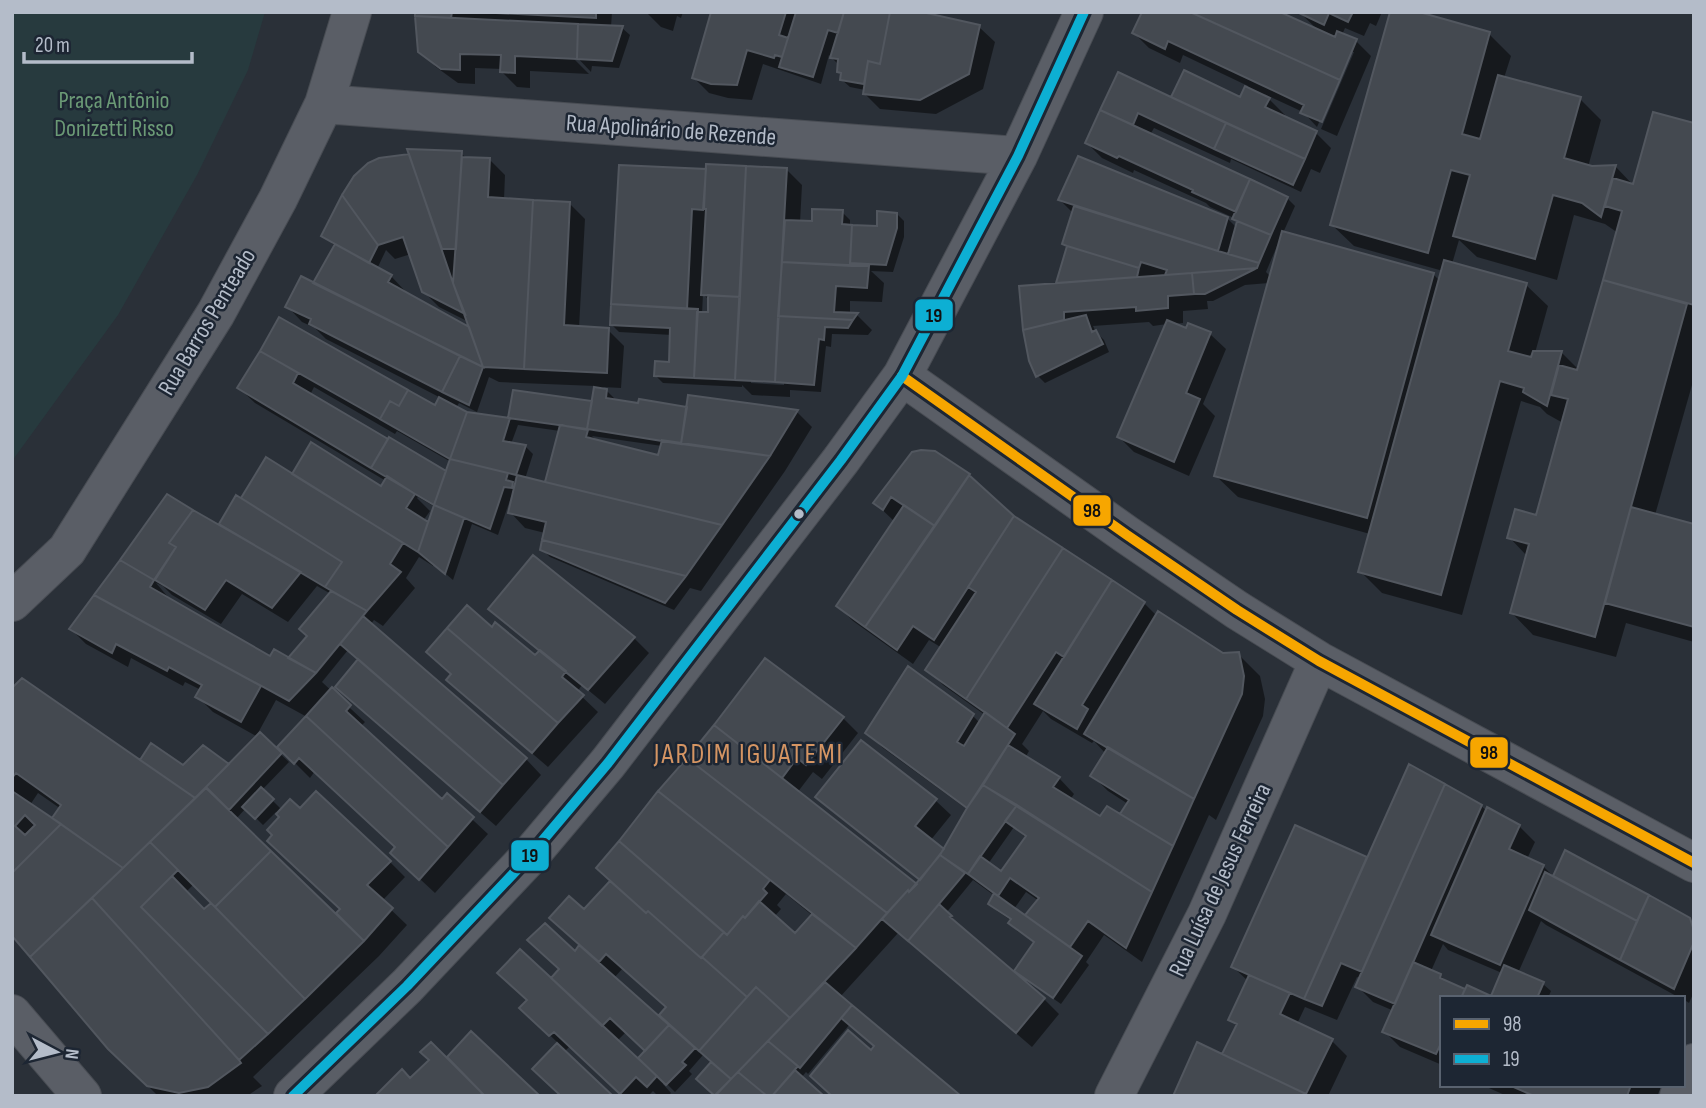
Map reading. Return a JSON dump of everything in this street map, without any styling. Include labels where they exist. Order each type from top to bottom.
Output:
[{"type":"street","name":"Rua Barros Penteado","points":[[12,602],[67,550],[216,313],[278,199],[324,104],[352,12]]},
{"type":"street","points":[[293,1096],[407,986],[536,848],[608,763],[833,471],[902,376],[1017,156],[1084,12]]},
{"type":"street","name":"Rua Apolinário de Rezende","points":[[324,104],[1017,156]]},
{"type":"street","points":[[902,376],[1127,536],[1319,661],[1694,863]]},
{"type":"street","name":"Rua Luísa de Jesus Ferreira","points":[[1114,1096],[1208,914],[1319,661]]},
{"type":"street","points":[[12,1014],[82,1096]]},
{"type":"street","points":[[1685,1083],[1694,1063]]},
{"type":"green space","name":"Praça Antônio Donizetti Risso","points":[[12,12],[265,12],[248,70],[197,175],[118,315],[12,461]]},
{"type":"building","points":[[415,12],[452,12],[451,18],[415,16]]},
{"type":"building","points":[[477,12],[596,12],[596,18]]},
{"type":"building","points":[[711,12],[786,12],[779,35],[788,38],[782,57],[775,55],[774,58],[747,50],[737,85],[711,84],[692,78]]},
{"type":"building","points":[[796,12],[844,12],[838,33],[828,30],[813,77],[779,67]]},
{"type":"building","points":[[844,12],[890,12],[880,64],[868,61],[864,84],[840,80],[841,73],[837,72],[838,59],[830,58]]},
{"type":"building","points":[[890,12],[922,12],[980,25],[969,74],[920,100],[863,94],[868,61],[880,64]]},
{"type":"building","points":[[1142,12],[1190,12],[1340,80],[1322,122],[1300,113],[1304,105],[1168,41],[1165,49],[1132,33]]},
{"type":"building","points":[[1190,12],[1280,12],[1335,37],[1337,31],[1357,39],[1340,80]]},
{"type":"building","points":[[1297,12],[1353,12],[1348,22],[1329,13],[1324,25]]},
{"type":"building","points":[[1390,12],[1419,12],[1490,32],[1462,134],[1480,139],[1498,75],[1581,97],[1564,158],[1592,166],[1616,165],[1601,217],[1582,203],[1553,195],[1535,259],[1453,236],[1470,175],[1451,170],[1428,253],[1330,225]]},
{"type":"building","points":[[415,16],[578,24],[577,59],[515,56],[515,73],[500,72],[501,55],[460,54],[460,70],[441,69],[418,52]]},
{"type":"building","points":[[578,24],[623,26],[612,61],[577,59]]},
{"type":"building","points":[[1184,70],[1240,97],[1245,86],[1270,98],[1265,107],[1317,131],[1305,159],[1171,97]]},
{"type":"building","points":[[1118,72],[1226,123],[1214,149],[1138,113],[1133,125],[1100,110]]},
{"type":"building","points":[[1100,110],[1250,179],[1236,212],[1119,156],[1117,158],[1085,143]]},
{"type":"building","points":[[1653,112],[1694,123],[1694,305],[1603,280],[1622,211],[1605,206],[1613,178],[1633,184]]},
{"type":"building","points":[[1226,123],[1305,159],[1293,185],[1214,149]]},
{"type":"building","points":[[407,149],[462,151],[456,249],[442,249]]},
{"type":"building","points":[[409,154],[465,314],[422,292],[403,237],[378,245],[342,195],[354,176],[368,163],[379,158]]},
{"type":"building","points":[[1078,156],[1228,217],[1218,251],[1058,200]]},
{"type":"building","points":[[462,157],[490,158],[488,197],[533,200],[524,369],[483,367],[453,283]]},
{"type":"building","points":[[706,164],[746,166],[740,297],[701,295]]},
{"type":"building","points":[[619,165],[706,169],[703,210],[692,209],[687,309],[611,304]]},
{"type":"building","points":[[746,166],[787,168],[775,382],[735,380]]},
{"type":"building","points":[[1250,179],[1288,197],[1271,235],[1232,219]]},
{"type":"building","points":[[342,195],[378,245],[369,263],[321,236]]},
{"type":"building","points":[[533,200],[570,202],[564,325],[609,328],[607,373],[524,369]]},
{"type":"building","points":[[1074,206],[1259,263],[1257,268],[1165,275],[1167,270],[1141,262],[1139,268],[1067,246],[1062,244]]},
{"type":"building","points":[[812,209],[843,210],[842,224],[852,225],[850,266],[782,262],[785,220],[812,221]]},
{"type":"building","points":[[877,211],[897,213],[897,228],[886,265],[850,263],[852,225],[877,226]]},
{"type":"building","points":[[1237,221],[1271,235],[1259,263],[1228,254]]},
{"type":"building","points":[[1282,231],[1434,273],[1367,518],[1214,476]]},
{"type":"building","points":[[335,244],[392,275],[388,282],[469,327],[483,367],[313,283]]},
{"type":"building","points":[[1067,246],[1139,268],[1137,277],[1056,283]]},
{"type":"building","points":[[1444,260],[1527,283],[1508,351],[1531,357],[1533,351],[1562,351],[1547,406],[1523,392],[1524,388],[1500,381],[1441,595],[1358,572]]},
{"type":"building","points":[[782,262],[869,266],[867,288],[836,286],[834,312],[858,313],[853,320],[778,316]]},
{"type":"building","points":[[1257,268],[1205,294],[1194,294],[1192,273]]},
{"type":"building","points":[[1192,273],[1194,294],[1168,296],[1168,308],[1136,311],[1136,307],[1064,312],[1064,320],[1023,330],[1019,286]]},
{"type":"building","points":[[301,276],[460,356],[442,392],[309,324],[311,319],[285,307]]},
{"type":"building","points":[[1603,280],[1687,304],[1595,637],[1510,613],[1529,544],[1507,538],[1515,509],[1536,515],[1568,399],[1551,395],[1559,365],[1577,370]]},
{"type":"building","points":[[708,295],[740,297],[735,380],[694,378],[697,312],[708,312]]},
{"type":"building","points":[[611,304],[698,309],[694,378],[654,376],[655,361],[669,362],[670,328],[610,325]]},
{"type":"building","points":[[1086,315],[1092,332],[1096,330],[1103,344],[1036,377],[1029,361],[1023,330]]},
{"type":"building","points":[[778,316],[853,320],[848,328],[825,327],[824,340],[819,339],[814,385],[775,382]]},
{"type":"building","points":[[279,317],[408,390],[399,406],[390,401],[380,419],[260,351]]},
{"type":"building","points":[[1167,320],[1186,328],[1188,323],[1211,332],[1186,393],[1200,399],[1174,462],[1117,437]]},
{"type":"building","points":[[260,351],[298,373],[293,383],[388,439],[371,468],[237,388]]},
{"type":"building","points":[[460,356],[483,367],[469,405],[442,392]]},
{"type":"building","points":[[594,387],[607,389],[606,398],[638,403],[639,399],[687,407],[681,444],[587,429]]},
{"type":"building","points":[[408,390],[435,405],[439,397],[467,412],[450,459],[380,419],[390,401],[399,406]]},
{"type":"building","points":[[513,390],[592,401],[587,429],[508,418]]},
{"type":"building","points":[[688,395],[798,410],[770,456],[681,444]]},
{"type":"building","points":[[467,412],[510,418],[503,441],[526,445],[516,475],[450,459]]},
{"type":"building","points":[[560,425],[588,430],[586,437],[658,455],[662,440],[770,456],[722,525],[545,482]]},
{"type":"building","points":[[389,437],[446,471],[434,505],[371,468]]},
{"type":"building","points":[[311,442],[381,486],[387,476],[415,494],[406,508],[428,522],[418,552],[292,474]]},
{"type":"building","points":[[935,451],[970,474],[935,526],[891,497],[883,510],[873,503],[912,452]]},
{"type":"building","points":[[266,457],[403,543],[390,564],[401,572],[367,611],[325,587],[342,562],[241,498]]},
{"type":"building","points":[[450,459],[508,473],[506,480],[513,482],[512,488],[504,487],[490,529],[434,505]]},
{"type":"building","points":[[517,475],[722,525],[686,576],[542,540],[546,522],[508,513]]},
{"type":"building","points":[[969,475],[1014,516],[934,640],[913,626],[897,650],[865,627]]},
{"type":"building","points":[[167,494],[193,510],[169,543],[176,547],[154,580],[120,560]]},
{"type":"building","points":[[236,495],[342,562],[325,587],[219,524]]},
{"type":"building","points":[[434,505],[464,518],[445,574],[418,552]]},
{"type":"building","points":[[904,505],[935,526],[865,627],[836,606]]},
{"type":"building","points":[[1631,507],[1694,524],[1694,627],[1605,603]]},
{"type":"building","points":[[193,510],[301,572],[272,608],[226,580],[205,610],[155,580],[176,547],[169,543]]},
{"type":"building","points":[[1014,516],[1063,548],[966,699],[925,670],[976,592],[968,587]]},
{"type":"building","points":[[542,540],[686,576],[665,603],[540,550]]},
{"type":"building","points":[[1063,548],[1112,580],[1064,657],[1056,652],[1007,728],[966,699]]},
{"type":"building","points":[[533,555],[635,637],[588,690],[488,609]]},
{"type":"building","points":[[120,560],[154,580],[150,587],[270,656],[274,649],[316,673],[289,701],[94,595]]},
{"type":"building","points":[[1112,580],[1145,602],[1082,705],[1088,709],[1077,729],[1034,704]]},
{"type":"building","points":[[331,591],[367,611],[316,673],[288,658],[307,636],[299,629]]},
{"type":"building","points":[[94,595],[261,686],[241,722],[195,697],[202,685],[169,667],[167,671],[116,644],[112,653],[69,629]]},
{"type":"building","points":[[467,605],[492,627],[495,622],[535,655],[540,650],[566,671],[562,677],[584,695],[558,723],[447,628]]},
{"type":"building","points":[[1158,611],[1223,653],[1239,652],[1244,676],[1242,694],[1194,799],[1084,734]]},
{"type":"building","points":[[363,616],[527,758],[503,785],[340,644]]},
{"type":"building","points":[[447,628],[558,723],[532,753],[446,680],[451,674],[426,652]]},
{"type":"building","points":[[765,658],[844,717],[806,765],[797,758],[782,778],[714,725]]},
{"type":"building","points":[[358,659],[503,785],[480,812],[335,687]]},
{"type":"building","points":[[908,666],[974,714],[957,742],[964,746],[985,712],[1015,734],[967,808],[865,733]]},
{"type":"building","points":[[22,678],[195,798],[123,868],[52,818],[61,805],[16,773],[12,778],[12,688]]},
{"type":"building","points":[[332,687],[351,705],[346,711],[442,799],[447,793],[474,817],[448,847],[306,716]]},
{"type":"building","points":[[306,716],[448,847],[419,880],[390,853],[395,847],[299,758],[294,764],[277,747]]},
{"type":"building","points":[[714,725],[917,884],[887,913],[687,758]]},
{"type":"building","points":[[260,732],[282,753],[229,810],[206,787]]},
{"type":"building","points":[[861,740],[937,799],[915,826],[944,849],[920,880],[815,797]]},
{"type":"building","points":[[151,743],[183,765],[203,745],[229,764],[195,798],[140,760]]},
{"type":"building","points":[[1008,745],[1060,777],[1053,787],[1100,816],[1107,806],[1173,846],[1152,892],[983,785]]},
{"type":"building","points":[[1108,747],[1194,799],[1173,846],[1120,814],[1129,800],[1090,776]]},
{"type":"building","points":[[687,758],[887,913],[856,948],[658,791]]},
{"type":"building","points":[[1409,764],[1445,784],[1362,972],[1341,963],[1322,1006],[1304,999]]},
{"type":"building","points":[[1445,784],[1482,805],[1395,1004],[1355,987]]},
{"type":"building","points":[[983,785],[1017,805],[968,874],[940,855]]},
{"type":"building","points":[[261,787],[274,799],[255,819],[242,807]]},
{"type":"building","points":[[206,788],[271,851],[215,907],[150,842]]},
{"type":"building","points":[[12,791],[61,824],[12,873]],"holes":[[[25,815],[35,825],[25,835],[15,826]]]},
{"type":"building","points":[[316,791],[391,861],[367,885],[393,908],[364,941],[336,913],[340,909],[267,841],[272,835],[267,830],[279,817],[276,814],[290,799],[300,808]]},
{"type":"building","points":[[658,791],[770,880],[763,889],[767,893],[727,935],[619,841]]},
{"type":"building","points":[[1017,805],[1152,892],[1126,948],[1088,921],[1070,947],[1025,915],[1039,898],[1010,878],[998,896],[968,874],[980,856],[1001,871],[1026,836],[1005,821]]},
{"type":"building","points":[[1487,807],[1520,825],[1509,849],[1544,865],[1500,965],[1431,935]]},
{"type":"building","points":[[61,824],[123,868],[30,957],[12,936],[12,873]]},
{"type":"building","points":[[1295,825],[1367,857],[1304,999],[1231,967]]},
{"type":"building","points":[[619,841],[724,932],[701,958],[596,868]]},
{"type":"building","points":[[150,842],[178,870],[141,907],[268,1034],[239,1060],[92,898]]},
{"type":"building","points":[[1565,850],[1649,895],[1637,921],[1553,876]]},
{"type":"building","points":[[271,851],[364,941],[305,999],[215,907]]},
{"type":"building","points":[[940,855],[965,873],[908,941],[882,919]]},
{"type":"building","points":[[1545,872],[1637,921],[1620,960],[1529,910]]},
{"type":"building","points":[[172,876],[204,909],[211,903],[305,999],[268,1034],[141,907]]},
{"type":"building","points":[[610,881],[747,997],[699,1051],[659,1015],[666,1007],[606,954],[599,962],[549,918],[569,896],[584,909]]},
{"type":"building","points":[[994,893],[1082,956],[1053,998],[1014,971],[1034,942],[1008,923],[1011,919],[988,904]]},
{"type":"building","points":[[1649,895],[1690,918],[1694,931],[1694,942],[1674,989],[1620,960]]},
{"type":"building","points":[[92,898],[241,1063],[208,1087],[179,1093],[147,1086],[108,1049],[30,957]]},
{"type":"building","points":[[759,901],[795,933],[812,914],[856,948],[790,1018],[756,987],[747,997],[702,957],[724,932],[727,935]]},
{"type":"building","points":[[939,904],[952,916],[950,917],[1045,998],[1016,1033],[908,941]]},
{"type":"building","points":[[545,923],[575,951],[579,945],[669,1025],[645,1051],[610,1018],[602,1026],[551,978],[559,969],[527,940]]},
{"type":"building","points":[[520,949],[657,1076],[647,1087],[636,1077],[620,1094],[554,1032],[549,1036],[519,1008],[527,1000],[497,973]]},
{"type":"building","points":[[1413,962],[1441,974],[1440,978],[1465,989],[1462,996],[1440,996],[1440,1045],[1436,1054],[1382,1032]]},
{"type":"building","points":[[1504,965],[1544,982],[1538,996],[1491,996]]},
{"type":"building","points":[[1249,975],[1290,993],[1280,1014],[1333,1039],[1306,1094],[1222,1054],[1237,1024],[1228,1020]]},
{"type":"building","points":[[825,982],[852,1005],[800,1068],[768,1041]]},
{"type":"building","points":[[1467,985],[1491,996],[1462,996]]},
{"type":"building","points":[[756,987],[790,1018],[731,1079],[699,1051]]},
{"type":"building","points":[[852,1005],[961,1096],[832,1096],[810,1076],[848,1030],[871,1050],[874,1046],[841,1018]]},
{"type":"building","points":[[669,1025],[695,1048],[682,1062],[686,1065],[666,1085],[638,1058]]},
{"type":"building","points":[[471,1031],[540,1096],[485,1096],[447,1057]]},
{"type":"building","points":[[768,1041],[798,1066],[772,1096],[767,1096],[738,1072]]},
{"type":"building","points":[[431,1042],[482,1093],[480,1096],[375,1096],[402,1069],[410,1078],[429,1060],[420,1052]]},
{"type":"building","points":[[1197,1042],[1306,1094],[1173,1096]]},
{"type":"building","points":[[557,1043],[613,1096],[561,1096],[532,1069]]},
{"type":"building","points":[[711,1062],[731,1079],[715,1096],[696,1079]]},
{"type":"building","points":[[795,1070],[824,1096],[772,1096]]},
{"type":"building","points":[[738,1072],[767,1096],[714,1096]]},
{"type":"building","points":[[1514,1087],[1630,1087],[1627,1096],[1534,1096]]},
{"type":"transit line","name":"19","points":[[293,1096],[407,986],[527,859],[608,763],[841,460],[902,376],[1018,156],[1084,12]]},
{"type":"transit line","name":"98","points":[[902,376],[1127,535],[1237,610],[1319,661],[1694,863]]},
{"type":"district","name":"JARDIM IGUATEMI","points":[[749,754]]}]
